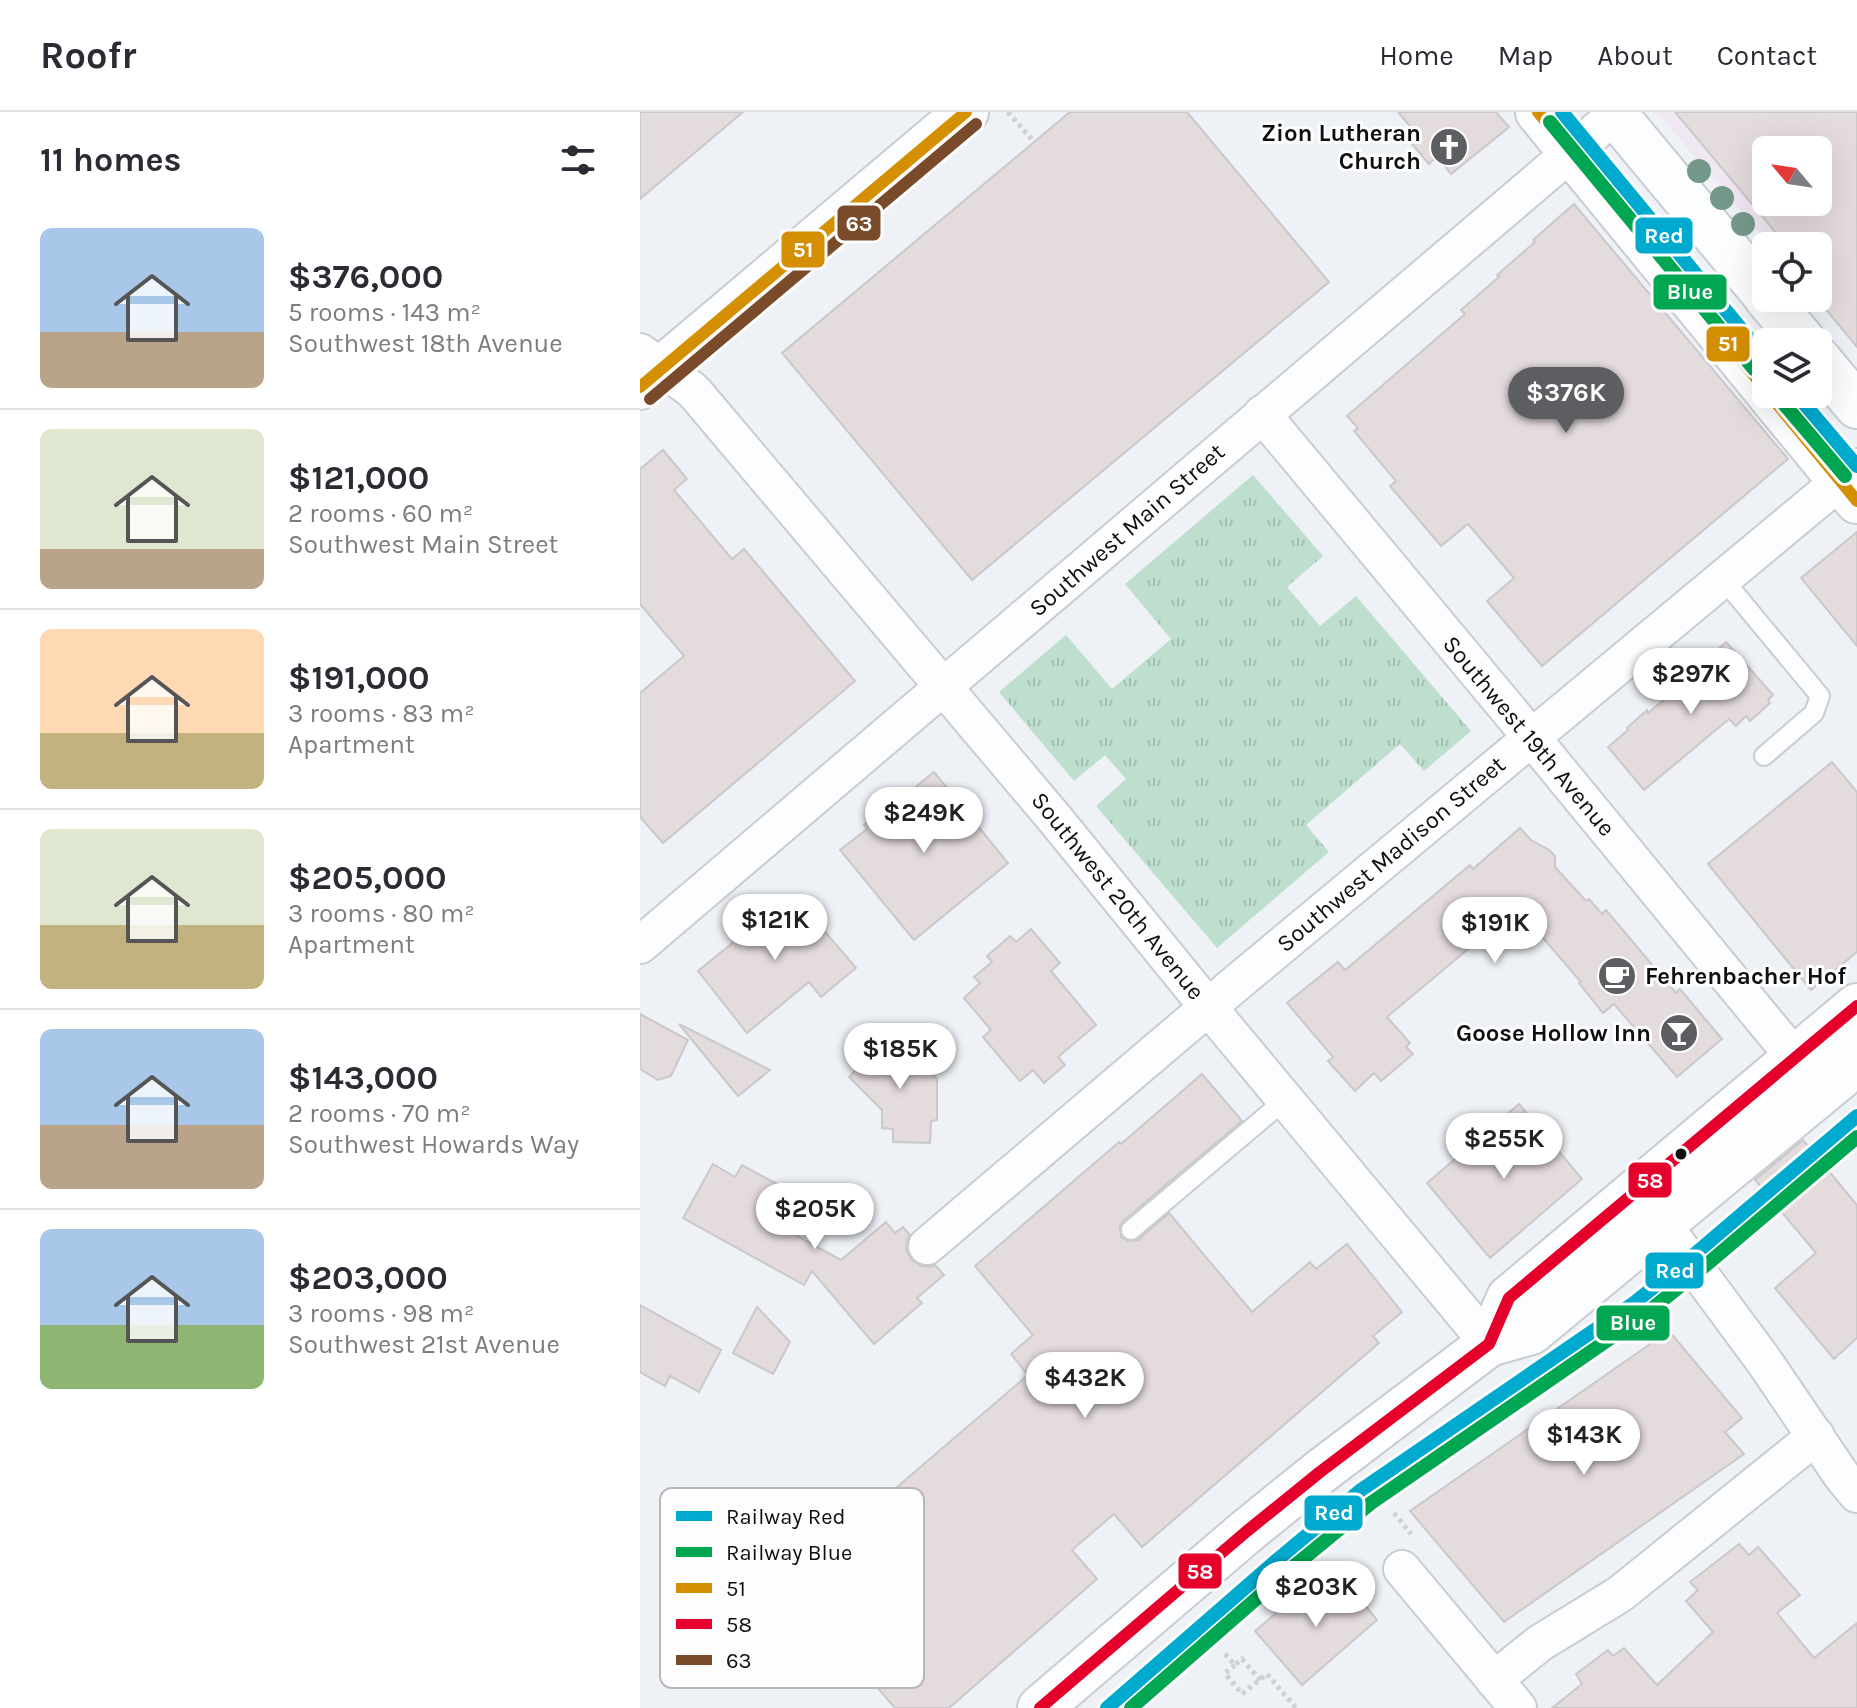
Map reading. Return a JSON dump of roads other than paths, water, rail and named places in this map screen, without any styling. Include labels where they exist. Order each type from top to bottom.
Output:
[{"type":"main road","points":[[647,369],[966,112]]},
{"type":"main road","points":[[1538,112],[1752,373]]},
{"type":"main road","points":[[1614,113],[1752,279]]},
{"type":"main road","points":[[1779,312],[1792,328]]},
{"type":"main road","points":[[1832,376],[1857,406]]},
{"type":"main road","points":[[1783,408],[1851,483]]},
{"type":"main road","points":[[1489,1344],[1509,1298],[1857,1006]]},
{"type":"main road","points":[[1040,1708],[1320,1472],[1489,1344],[1531,1332],[1840,1077],[1857,1055]]},
{"type":"street","name":"Southwest Main Street","points":[[640,945],[1614,113]]},
{"type":"street","name":"Southwest 20th Avenue","points":[[647,369],[696,394],[944,686],[1489,1344]]},
{"type":"street","name":"Southwest 19th Avenue","points":[[1262,414],[1795,1058]]},
{"type":"street","name":"Southwest Madison Street","points":[[927,1246],[1531,737],[1723,579],[1851,483]]},
{"type":"street","points":[[1637,1189],[1857,1494]]},
{"type":"street","points":[[1494,1680],[1540,1643],[1620,1594],[1816,1436]]},
{"type":"street","points":[[1402,1569],[1518,1708]]},
{"type":"lane","points":[[1723,579],[1820,696],[1814,713],[1764,756]]},
{"type":"lane","points":[[1131,1230],[1285,1100]]},
{"type":"rail line","name":"Red","points":[[1562,112],[1752,342]]},
{"type":"rail line","name":"Blue","points":[[1550,122],[1752,367]]},
{"type":"rail line","name":"Blue","points":[[1787,408],[1845,476]]},
{"type":"rail line","name":"Red","points":[[1808,408],[1857,466]]},
{"type":"rail line","name":"Red","points":[[1107,1708],[1361,1490],[1634,1303],[1857,1116]]},
{"type":"rail line","name":"Blue","points":[[1131,1708],[1371,1503],[1644,1315],[1857,1137]]},
{"type":"place","name":"Zion Lutheran Church","points":[[1449,147]]},
{"type":"place","name":"Fehrenbacher Hof","points":[[1617,976]]},
{"type":"place","name":"Goose Hollow Inn","points":[[1679,1033]]}]
